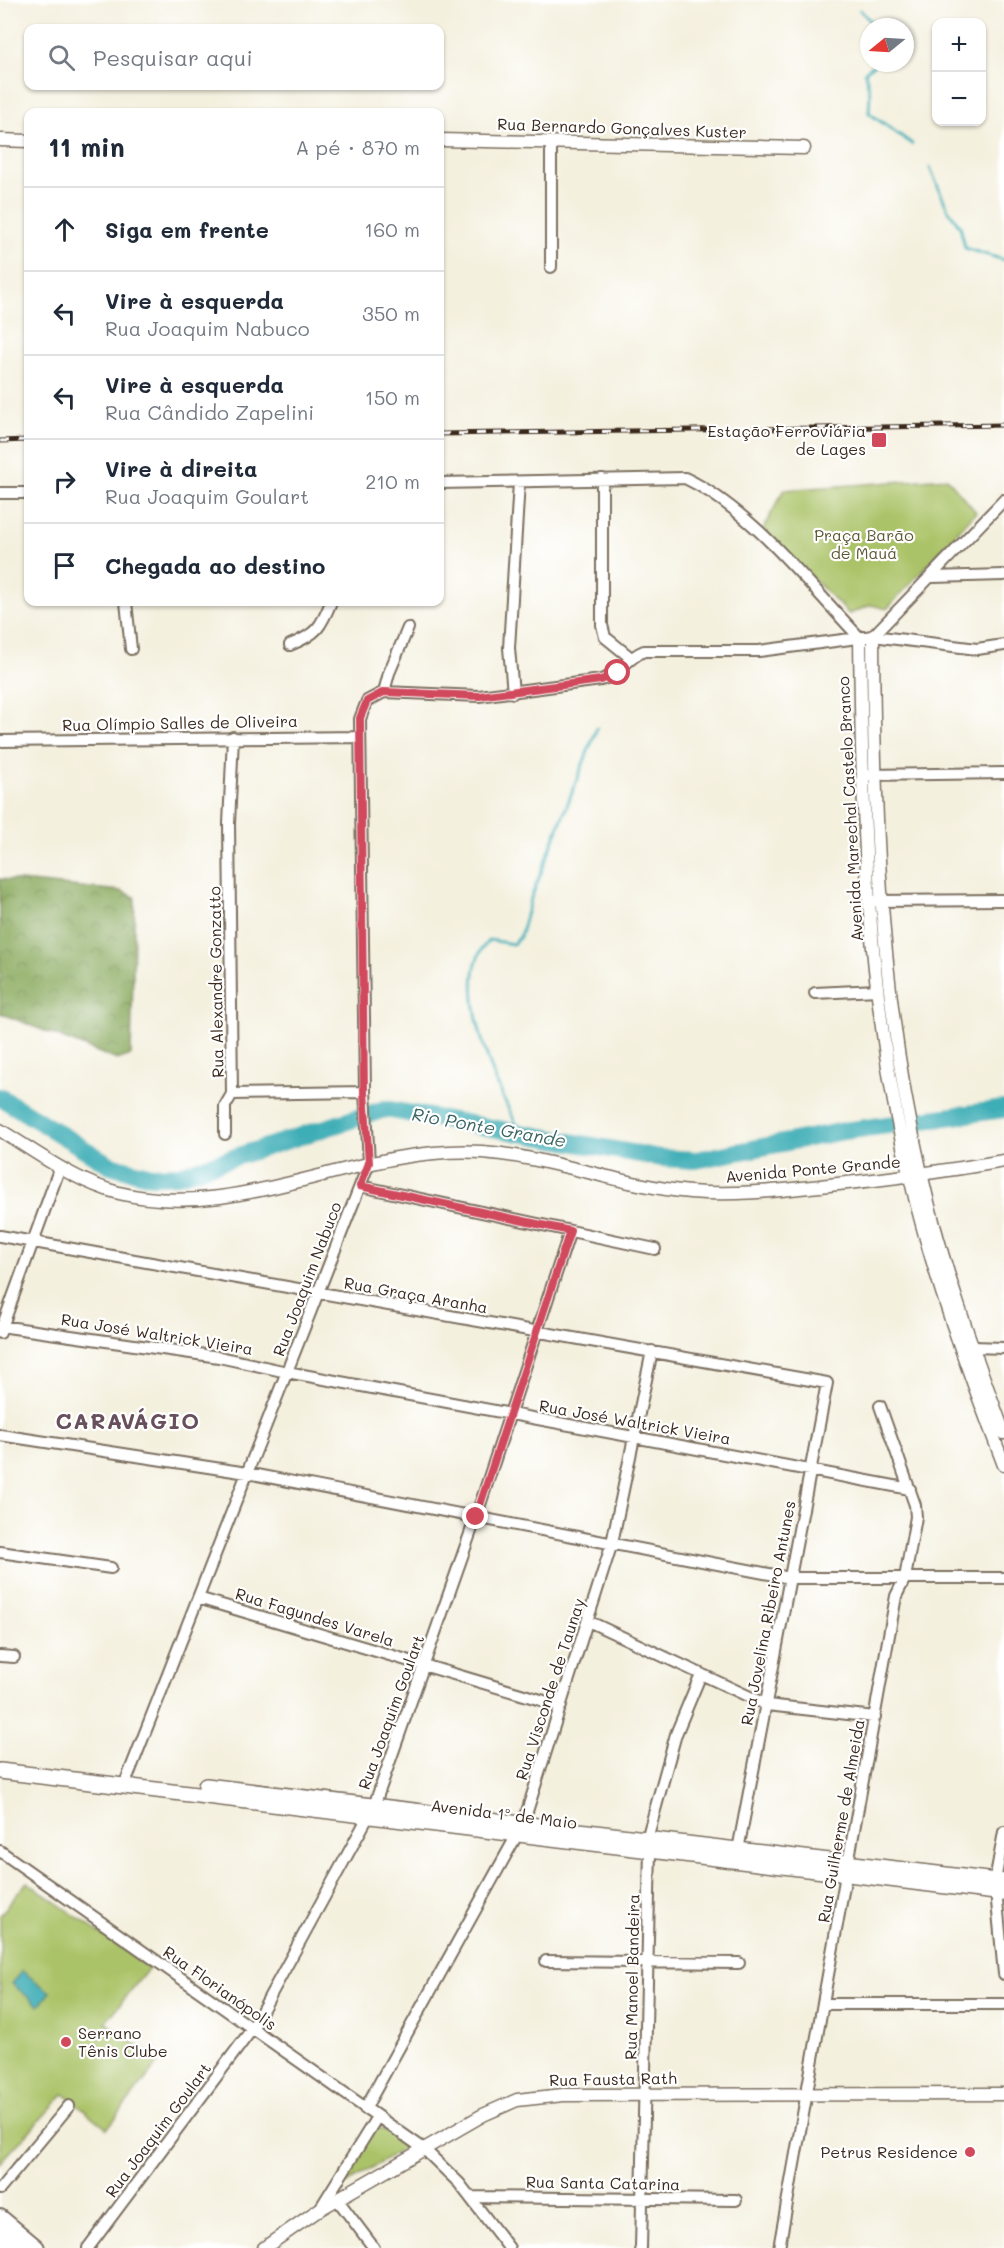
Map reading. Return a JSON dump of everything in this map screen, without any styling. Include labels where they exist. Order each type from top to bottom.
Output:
[{"type":"main road","name":"Avenida 1º de Maio","points":[[0,1761],[126,1781],[1000,1887]]},
{"type":"main road","name":"Avenida 1º de Maio","points":[[0,1771],[126,1781]]},
{"type":"main road","name":"Avenida 1º de Maio","points":[[649,1845],[738,1850],[847,1869]]},
{"type":"main road","points":[[0,2218],[36,2248]]},
{"type":"main road","points":[[0,2235],[15,2248]]},
{"type":"street","points":[[0,140],[24,141]]},
{"type":"street","name":"Rua Bernardo Gonçalves Kuster","points":[[444,141],[551,142],[601,146],[804,148]]},
{"type":"street","points":[[550,267],[551,142]]},
{"type":"street","points":[[444,483],[669,476],[685,478],[707,488],[742,516],[860,638]]},
{"type":"street","points":[[602,478],[602,626],[605,637],[631,658]]},
{"type":"street","points":[[513,693],[509,648],[519,482]]},
{"type":"street","points":[[0,493],[24,493]]},
{"type":"street","points":[[873,636],[1004,500]]},
{"type":"street","points":[[932,577],[1004,575]]},
{"type":"street","points":[[126,606],[131,649]]},
{"type":"street","points":[[290,645],[320,629],[329,606]]},
{"type":"street","points":[[408,628],[384,692],[479,696],[610,678],[631,658],[644,651],[759,651],[873,636],[977,649],[1004,645]]},
{"type":"street","name":"Avenida Marechal Castelo Branco","points":[[868,775],[873,636]]},
{"type":"street","name":"Avenida Marechal Castelo Branco","points":[[860,638],[878,990],[915,1175],[959,1342],[1004,1465]]},
{"type":"street","name":"Rua Joaquim Nabuco","points":[[126,1781],[369,1163],[364,1092],[360,737],[362,709],[367,701],[384,692]]},
{"type":"street","name":"Rua Alexandre Gonzatto","points":[[233,737],[229,824],[232,1094],[364,1092]]},
{"type":"street","name":"Rua Olímpio Salles de Oliveira","points":[[0,741],[360,737]]},
{"type":"street","points":[[868,775],[1004,773]]},
{"type":"street","points":[[874,901],[1004,900]]},
{"type":"street","name":"Avenida Marechal Castelo Branco","points":[[874,901],[891,1002],[902,1111]]},
{"type":"street","points":[[815,993],[878,990]]},
{"type":"street","points":[[225,1134],[225,1106],[232,1094]]},
{"type":"street","name":"Avenida Ponte Grande","points":[[0,1130],[60,1167],[118,1192],[152,1198],[184,1199],[245,1192],[369,1163],[438,1153],[481,1152],[548,1162],[657,1188],[722,1194],[759,1193],[915,1175],[1004,1161]]},
{"type":"street","points":[[1,1328],[60,1167]]},
{"type":"street","name":"Avenida Marechal Castelo Branco","points":[[915,1175],[1004,1433]]},
{"type":"street","points":[[360,1186],[655,1249]]},
{"type":"street","name":"Rua Joaquim Goulart","points":[[88,2248],[252,2029],[370,1811],[476,1517],[570,1231]]},
{"type":"street","name":"Rua Graça Aranha","points":[[0,1236],[827,1383]]},
{"type":"street","name":"Rua José Waltrick Vieira","points":[[1,1328],[219,1357],[287,1372],[909,1489]]},
{"type":"street","points":[[959,1342],[973,1347],[1004,1348]]},
{"type":"street","name":"Rua Visconde de Taunay","points":[[365,2109],[520,1829],[612,1544],[652,1352]]},
{"type":"street","name":"Rua Jovelina Ribeiro Antunes","points":[[738,1850],[827,1383]]},
{"type":"street","name":"Rua Guilherme de Almeida","points":[[779,2248],[896,1596],[905,1578],[916,1517],[909,1489],[880,1406]]},
{"type":"street","points":[[0,1436],[247,1473],[789,1578],[1004,1578]]},
{"type":"street","points":[[0,1552],[111,1568]]},
{"type":"street","name":"Rua Fagundes Varela","points":[[198,1598],[561,1706]]},
{"type":"street","points":[[588,1621],[767,1705],[875,1717]]},
{"type":"street","points":[[0,1656],[14,1658]]},
{"type":"street","name":"Rua Manoel Bandeira","points":[[641,2248],[649,1845],[676,1734],[700,1674]]},
{"type":"street","points":[[1004,1832],[1000,1887],[1004,1974]]},
{"type":"street","name":"Rua Florianópolis","points":[[0,1851],[424,2149],[470,2197],[509,2248]]},
{"type":"street","points":[[546,1961],[739,1963]]},
{"type":"street","points":[[823,2004],[1004,2004]]},
{"type":"street","name":"Rua Fausta Rath","points":[[264,2248],[337,2199],[483,2115],[517,2100],[563,2095],[1004,2094]]},
{"type":"street","points":[[0,2189],[69,2106]]},
{"type":"street","points":[[320,2209],[377,2117]]},
{"type":"street","name":"Rua Santa Catarina","points":[[470,2197],[736,2200]]},
{"type":"street","points":[[337,2199],[374,2248]]},
{"type":"green space","name":"Praça Barão de Mauá","points":[[947,478],[976,512],[887,609],[871,605],[849,614],[763,529],[784,490]]},
{"type":"green space","points":[[0,879],[122,891],[135,897],[131,1055],[117,1060],[0,1013]]},
{"type":"green space","name":"Serrano Tênis Clube","points":[[27,1882],[149,1968],[106,2022],[159,2062],[107,2129],[64,2094],[0,2163],[0,1915]]},
{"type":"green space","points":[[376,2125],[409,2146],[340,2187]]},
{"type":"water","points":[[22,1971],[50,1992],[39,2006],[12,1984]]},
{"type":"waterway","points":[[860,10],[868,18]]},
{"type":"waterway","points":[[865,72],[870,93],[869,113],[912,144]]},
{"type":"waterway","points":[[930,168],[948,210],[960,226],[965,248],[1004,260]]},
{"type":"waterway","points":[[521,1133],[501,1091],[481,1036],[475,1008],[473,982],[478,958],[489,940],[513,944],[520,937],[530,901],[597,728]]},
{"type":"waterway","name":"Rio Ponte Grande","points":[[0,1097],[110,1165],[151,1176],[179,1175],[385,1109],[661,1158],[696,1160],[844,1131],[1004,1109]]},
{"type":"railway","points":[[444,434],[1004,425]]},
{"type":"railway","points":[[0,441],[24,440]]},
{"type":"place","name":"Estação Ferroviária de Lages","points":[[879,440]]},
{"type":"place","name":"Serrano Tênis Clube","points":[[66,2042]]},
{"type":"place","name":"Petrus Residence","points":[[970,2152]]},
{"type":"district","name":"CARAVÁGIO","points":[[128,1421]]},
{"type":"route","points":[[476,1517],[570,1231],[360,1186],[369,1163],[364,1092],[360,718],[367,701],[384,692],[479,696],[601,680],[618,673]]}]
